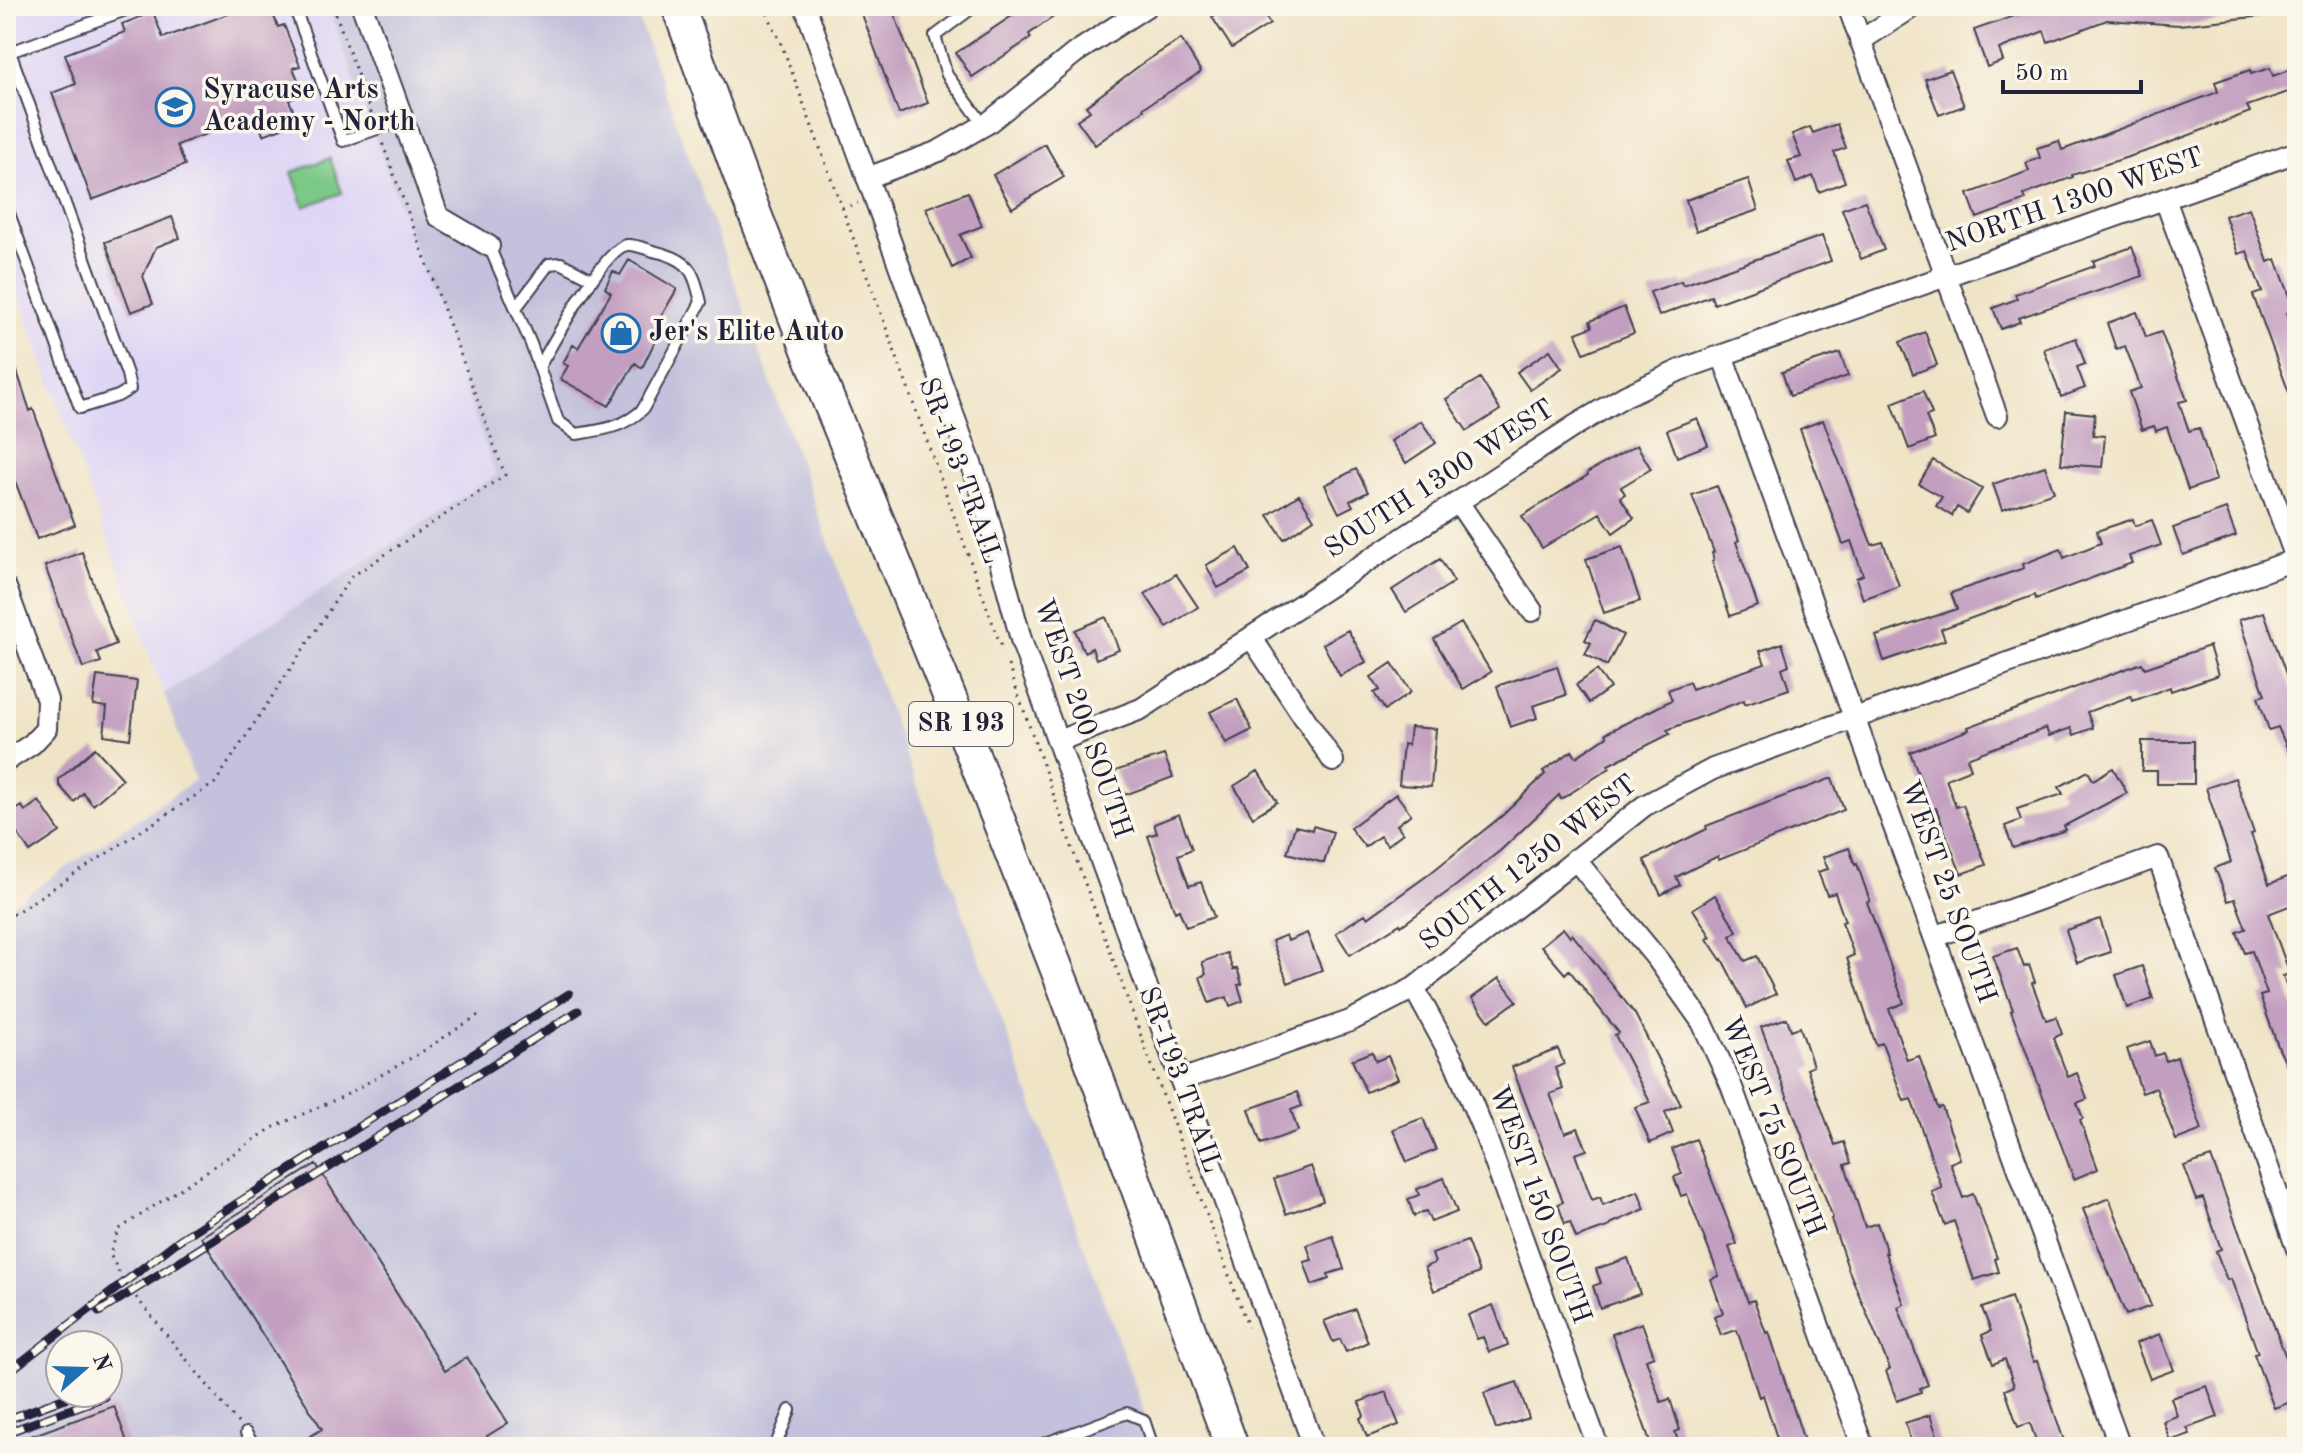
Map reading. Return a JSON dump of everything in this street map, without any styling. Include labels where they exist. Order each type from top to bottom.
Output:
[{"type":"main road","name":"SR 193","points":[[678,6],[810,355],[1065,990],[1232,1447]]},
{"type":"street","points":[[362,6],[438,216],[489,246]]},
{"type":"street","name":"WEST 200 SOUTH","points":[[805,6],[981,491],[1022,643],[1314,1447]]},
{"type":"street","points":[[867,178],[939,151],[984,125],[1123,13],[1147,6]]},
{"type":"street","points":[[1848,6],[1997,416]]},
{"type":"street","points":[[1860,41],[1914,6]]},
{"type":"street","name":"NORTH 1300 WEST","points":[[1872,302],[2297,152]]},
{"type":"street","points":[[2165,199],[2297,560]]},
{"type":"street","name":"SOUTH 1300 WEST","points":[[1058,741],[1141,709],[1625,396],[1680,370],[1872,302]]},
{"type":"street","name":"WEST 25 SOUTH","points":[[1722,355],[2120,1447]]},
{"type":"street","points":[[1458,502],[1532,611]]},
{"type":"street","name":"SOUTH 1250 WEST","points":[[1181,1080],[1350,1021],[1414,988],[1644,806],[1713,769],[2297,560]]},
{"type":"street","points":[[6,588],[47,700],[46,729],[32,744],[6,761]]},
{"type":"street","points":[[1251,637],[1333,761]]},
{"type":"street","points":[[1934,937],[2158,857],[2297,1249]]},
{"type":"street","name":"WEST 75 SOUTH","points":[[1575,859],[1658,960],[1702,1022],[1731,1085],[1863,1447]]},
{"type":"street","name":"WEST 150 SOUTH","points":[[1414,988],[1456,1065],[1484,1132],[1598,1447]]},
{"type":"lane","points":[[6,205],[80,408],[130,389],[8,53],[137,6]]},
{"type":"lane","points":[[294,6],[343,141],[403,120]]},
{"type":"lane","points":[[975,6],[935,36],[947,75],[984,125]]},
{"type":"lane","points":[[489,246],[558,421],[576,434],[611,429],[632,420],[643,409],[701,302],[695,277],[680,258],[628,244],[613,250],[539,367]]},
{"type":"lane","points":[[516,308],[549,264],[561,263],[592,279]]},
{"type":"lane","points":[[775,1447],[790,1410]]},
{"type":"lane","points":[[1035,1447],[1127,1413],[1144,1420],[1153,1447]]},
{"type":"lane","points":[[246,1433],[255,1447]]},
{"type":"path","points":[[6,919],[215,783],[351,577],[505,475],[333,6]]},
{"type":"path","name":"SR-193 TRAIL","points":[[764,6],[783,48],[1001,647]]},
{"type":"path","points":[[842,208],[859,202]]},
{"type":"path","name":"SR-193 TRAIL","points":[[1006,661],[1250,1332]]},
{"type":"path","points":[[246,1433],[123,1281],[110,1254],[118,1230],[272,1128],[344,1096],[420,1053],[480,1014]]},
{"type":"shaded area","points":[[6,6],[328,6],[496,475],[164,694],[6,262]]},
{"type":"shaded area","points":[[328,6],[634,6],[1157,1447],[6,1447],[6,909],[195,780],[164,694],[496,475]]},
{"type":"green space","points":[[330,158],[342,193],[304,207],[292,172]]},
{"type":"building","name":"Syracuse Arts Academy - North","points":[[250,6],[270,6],[278,27],[284,25],[300,66],[293,68],[304,94],[289,100],[298,122],[263,135],[256,115],[177,145],[185,165],[92,200],[52,93],[76,84],[65,54],[125,32],[122,24],[153,12],[163,38]]},
{"type":"building","points":[[859,6],[891,6],[928,103],[899,114]]},
{"type":"building","points":[[1027,6],[1069,6],[1029,34],[1031,38],[972,77],[956,53]]},
{"type":"building","points":[[1230,6],[1259,6],[1270,24],[1232,48],[1212,17]]},
{"type":"building","points":[[2043,6],[2262,6],[2263,16],[2179,25],[2107,20],[2048,42],[2044,31],[1999,49],[2003,61],[1987,67],[1974,30]]},
{"type":"building","points":[[1181,39],[1201,72],[1143,108],[1095,145],[1077,120],[1090,111],[1086,106]]},
{"type":"building","points":[[2297,67],[2297,89],[2247,106],[2250,112],[2153,149],[2072,175],[2024,195],[2026,200],[1977,218],[1968,194],[2029,171],[2026,163],[2040,158],[2037,148],[2059,141],[2062,150],[2090,140],[2218,92],[2215,82],[2250,70],[2251,74],[2270,68],[2273,76]]},
{"type":"building","points":[[1950,70],[1964,106],[1939,115],[1925,79]]},
{"type":"building","points":[[1837,124],[1846,148],[1834,152],[1845,182],[1819,192],[1813,176],[1796,183],[1788,161],[1801,157],[1792,134],[1810,127],[1813,133]]},
{"type":"building","points":[[1045,144],[1064,177],[1012,208],[993,175]]},
{"type":"building","points":[[1748,179],[1758,210],[1696,231],[1686,200]]},
{"type":"building","points":[[968,192],[982,226],[960,235],[971,258],[952,268],[926,208]]},
{"type":"building","points":[[1865,201],[1884,250],[1861,259],[1842,209]]},
{"type":"building","points":[[2249,208],[2268,262],[2276,259],[2295,310],[2287,313],[2297,341],[2297,409],[2253,295],[2262,292],[2247,251],[2238,254],[2225,216]]},
{"type":"building","points":[[172,217],[180,238],[156,247],[143,276],[153,304],[131,312],[105,242]]},
{"type":"building","points":[[1822,236],[1831,261],[1714,304],[1711,296],[1659,316],[1650,292],[1681,281],[1683,285]]},
{"type":"building","points":[[2132,247],[2143,276],[2018,318],[2020,322],[2001,329],[1993,308],[2017,299],[2015,294],[2095,266],[2093,261]]},
{"type":"building","name":"Jer's Elite Auto","points":[[629,260],[677,289],[652,332],[658,335],[642,368],[635,363],[609,406],[560,379],[568,366],[563,363],[573,345],[578,348],[611,293],[605,288],[613,271],[620,275]]},
{"type":"building","points":[[1624,307],[1634,333],[1584,353],[1576,333],[1592,327],[1590,321]]},
{"type":"building","points":[[2137,312],[2146,337],[2161,332],[2187,400],[2179,402],[2189,431],[2199,428],[2216,480],[2188,490],[2167,427],[2156,431],[2154,426],[2142,430],[2129,392],[2141,388],[2125,346],[2116,349],[2107,323]]},
{"type":"building","points":[[1925,332],[1937,365],[1913,374],[1900,342]]},
{"type":"building","points":[[2076,338],[2085,364],[2077,367],[2085,388],[2061,397],[2044,349]]},
{"type":"building","points":[[6,347],[9,347],[30,411],[33,409],[75,525],[37,539],[6,457]]},
{"type":"building","points":[[1550,350],[1562,368],[1530,390],[1517,372]]},
{"type":"building","points":[[1840,353],[1848,376],[1790,396],[1782,372]]},
{"type":"building","points":[[1480,378],[1500,410],[1467,431],[1446,399]]},
{"type":"building","points":[[1923,391],[1932,414],[1926,416],[1935,439],[1909,449],[1892,403]]},
{"type":"building","points":[[2066,411],[2095,414],[2093,435],[2105,436],[2102,467],[2061,464]]},
{"type":"building","points":[[1697,418],[1708,445],[1677,457],[1667,430]]},
{"type":"building","points":[[1823,420],[1872,545],[1883,542],[1899,586],[1863,599],[1856,578],[1863,575],[1851,541],[1843,544],[1800,429]]},
{"type":"building","points":[[1421,421],[1436,443],[1406,463],[1391,441]]},
{"type":"building","points":[[1637,445],[1651,469],[1621,487],[1625,494],[1620,497],[1634,518],[1613,533],[1600,513],[1542,548],[1522,516],[1587,473]]},
{"type":"building","points":[[1933,460],[1982,489],[1967,513],[1957,507],[1952,516],[1936,506],[1942,497],[1919,484]]},
{"type":"building","points":[[2045,466],[2054,492],[2002,510],[1993,484]]},
{"type":"building","points":[[1356,469],[1368,492],[1350,501],[1353,506],[1339,513],[1325,485]]},
{"type":"building","points":[[1717,486],[1739,540],[1736,542],[1758,606],[1730,616],[1712,561],[1714,552],[1692,495]]},
{"type":"building","points":[[1299,495],[1314,519],[1284,539],[1268,515]]},
{"type":"building","points":[[2226,509],[2236,536],[2183,555],[2173,528]]},
{"type":"building","points":[[2133,519],[2135,526],[2152,520],[2161,545],[2129,556],[2132,563],[2036,599],[2035,595],[1941,629],[1945,640],[1884,661],[1876,636],[1957,609],[1951,593],[2024,568],[2023,564],[2061,549],[2064,558],[2101,543],[2097,531]]},
{"type":"building","points":[[1622,547],[1640,601],[1604,613],[1586,559]]},
{"type":"building","points":[[1238,548],[1250,571],[1218,588],[1206,565]]},
{"type":"building","points":[[82,552],[116,644],[97,652],[101,662],[83,668],[45,566]]},
{"type":"building","points":[[1440,559],[1454,582],[1406,612],[1392,590]]},
{"type":"building","points":[[1176,574],[1198,607],[1167,627],[1145,594]]},
{"type":"building","points":[[2264,612],[2297,705],[2297,771],[2278,727],[2269,730],[2258,697],[2265,695],[2239,620]]},
{"type":"building","points":[[1106,617],[1119,650],[1096,659],[1092,648],[1084,652],[1075,630]]},
{"type":"building","points":[[1595,620],[1623,635],[1607,666],[1585,654],[1591,643],[1585,640]]},
{"type":"building","points":[[1461,623],[1491,672],[1463,689],[1434,639]]},
{"type":"building","points":[[1348,630],[1366,662],[1340,676],[1323,644]]},
{"type":"building","points":[[1782,643],[1789,665],[1782,668],[1789,689],[1745,704],[1744,700],[1667,730],[1670,734],[1608,765],[1610,768],[1561,799],[1559,795],[1501,850],[1457,885],[1401,926],[1350,955],[1336,933],[1365,914],[1368,918],[1428,875],[1503,815],[1545,774],[1543,771],[1572,751],[1576,757],[1607,736],[1606,733],[1672,700],[1668,690],[1689,682],[1692,689],[1765,664],[1760,651]]},
{"type":"building","points":[[2209,646],[2218,675],[2171,691],[2170,687],[2133,701],[2131,696],[2087,712],[2093,728],[2074,735],[2071,728],[2049,736],[2046,728],[1967,758],[1971,769],[1946,779],[1956,807],[1963,805],[1986,865],[1961,874],[1910,752],[1969,730],[1968,727],[2142,663],[2145,668]]},
{"type":"building","points":[[1392,663],[1411,692],[1385,710],[1374,693],[1380,690],[1371,677]]},
{"type":"building","points":[[1557,666],[1566,695],[1533,706],[1537,718],[1510,727],[1497,686]]},
{"type":"building","points":[[1597,670],[1610,688],[1589,703],[1576,685]]},
{"type":"building","points":[[97,676],[137,681],[130,739],[104,735],[107,707],[93,705]]},
{"type":"building","points":[[1237,699],[1252,730],[1226,743],[1210,712]]},
{"type":"building","points":[[1410,727],[1436,729],[1431,787],[1399,785],[1403,744],[1408,745]]},
{"type":"building","points":[[2142,741],[2194,741],[2194,784],[2157,784],[2157,771],[2142,771]]},
{"type":"building","points":[[95,748],[123,779],[93,805],[83,793],[74,802],[59,785],[59,779]]},
{"type":"building","points":[[1164,755],[1173,777],[1125,795],[1115,771]]},
{"type":"building","points":[[2113,768],[2127,793],[2064,826],[2066,830],[2013,848],[2005,826],[2021,820],[2017,809],[2063,794],[2059,787],[2088,771],[2093,780]]},
{"type":"building","points":[[1258,771],[1277,802],[1253,817],[1234,786]]},
{"type":"building","points":[[1832,778],[1844,810],[1719,860],[1718,856],[1676,877],[1680,885],[1661,895],[1644,860],[1707,829],[1706,826]]},
{"type":"building","points":[[2235,778],[2269,884],[2290,876],[2297,894],[2297,903],[2268,914],[2290,974],[2283,976],[2297,1015],[2297,1088],[2260,996],[2267,994],[2252,951],[2245,953],[2237,932],[2246,929],[2235,899],[2228,901],[2215,868],[2231,862],[2206,788]]},
{"type":"building","points":[[1396,794],[1411,814],[1397,825],[1403,833],[1387,845],[1380,836],[1365,847],[1350,828]]},
{"type":"building","points":[[39,801],[60,832],[30,852],[6,816],[22,806],[25,811]]},
{"type":"building","points":[[1179,814],[1192,849],[1178,855],[1189,886],[1201,882],[1214,917],[1186,927],[1179,910],[1175,912],[1148,836],[1157,833],[1154,824]]},
{"type":"building","points":[[1295,826],[1312,830],[1313,826],[1333,832],[1324,863],[1287,853]]},
{"type":"building","points":[[1849,848],[1904,1003],[1889,1009],[1907,1060],[1919,1056],[1938,1108],[1942,1107],[1960,1159],[1950,1163],[1963,1198],[1973,1194],[1997,1258],[1999,1272],[1974,1280],[1954,1221],[1945,1225],[1932,1192],[1942,1188],[1911,1099],[1904,1101],[1882,1043],[1876,1045],[1847,958],[1854,955],[1842,922],[1845,921],[1835,893],[1827,895],[1818,872],[1828,869],[1823,857]]},
{"type":"building","points":[[1715,895],[1737,931],[1730,936],[1745,961],[1757,956],[1776,994],[1747,1008],[1693,909]]},
{"type":"building","points":[[2100,919],[2111,952],[2077,963],[2066,930]]},
{"type":"building","points":[[1563,928],[1570,937],[1572,934],[1635,1014],[1681,1105],[1665,1112],[1673,1133],[1650,1143],[1635,1107],[1650,1102],[1615,1035],[1619,1033],[1569,970],[1565,974],[1541,946]]},
{"type":"building","points":[[1307,933],[1322,970],[1288,983],[1272,941],[1286,935],[1288,941]]},
{"type":"building","points":[[2017,948],[2024,967],[2029,965],[2035,982],[2032,983],[2046,1020],[2056,1017],[2062,1034],[2053,1038],[2068,1077],[2077,1073],[2087,1099],[2077,1103],[2098,1169],[2074,1179],[1993,956]]},
{"type":"building","points":[[1227,953],[1233,970],[1237,968],[1243,1001],[1230,1006],[1227,997],[1209,1003],[1200,977],[1206,974],[1202,962]]},
{"type":"building","points":[[2142,966],[2153,999],[2127,1008],[2116,975]]},
{"type":"building","points":[[1499,978],[1517,1001],[1489,1021],[1472,998]]},
{"type":"building","points":[[1787,1018],[1791,1030],[1800,1027],[1813,1066],[1807,1069],[1835,1145],[1844,1142],[1851,1163],[1845,1165],[1865,1227],[1877,1223],[1904,1304],[1898,1307],[1928,1385],[1920,1388],[1921,1392],[1897,1401],[1886,1371],[1890,1369],[1849,1271],[1833,1218],[1761,1027]]},
{"type":"building","points":[[2150,1041],[2155,1056],[2163,1053],[2166,1061],[2177,1057],[2202,1130],[2176,1140],[2156,1088],[2142,1093],[2127,1049]]},
{"type":"building","points":[[1558,1049],[1564,1064],[1555,1068],[1563,1089],[1550,1094],[1565,1133],[1578,1128],[1587,1150],[1575,1154],[1592,1200],[1600,1197],[1603,1205],[1638,1191],[1645,1209],[1576,1238],[1570,1222],[1565,1224],[1558,1204],[1563,1202],[1512,1067]]},
{"type":"building","points":[[1372,1052],[1376,1061],[1388,1056],[1398,1079],[1366,1092],[1352,1060]]},
{"type":"building","points":[[1297,1092],[1302,1106],[1291,1110],[1298,1131],[1261,1144],[1249,1109]]},
{"type":"building","points":[[1423,1118],[1436,1150],[1407,1162],[1393,1129]]},
{"type":"building","points":[[1696,1139],[1737,1244],[1729,1247],[1748,1302],[1754,1300],[1766,1333],[1769,1332],[1806,1447],[1780,1447],[1763,1395],[1759,1397],[1737,1330],[1721,1335],[1714,1316],[1723,1313],[1711,1279],[1719,1276],[1687,1194],[1681,1196],[1674,1177],[1682,1174],[1672,1149]]},
{"type":"building","points":[[2211,1157],[2297,1387],[2297,1400],[2274,1408],[2231,1279],[2227,1280],[2216,1251],[2221,1249],[2203,1198],[2197,1200],[2184,1166]]},
{"type":"building","points":[[316,1164],[445,1371],[467,1357],[508,1423],[487,1436],[493,1447],[293,1447],[322,1429],[201,1237]]},
{"type":"building","points":[[1311,1166],[1323,1201],[1286,1214],[1274,1179]]},
{"type":"building","points":[[1444,1178],[1457,1212],[1431,1222],[1426,1211],[1414,1216],[1408,1199],[1419,1195],[1417,1189]]},
{"type":"building","points":[[2109,1198],[2151,1306],[2126,1315],[2083,1209]]},
{"type":"building","points":[[1333,1236],[1344,1269],[1328,1274],[1329,1279],[1312,1285],[1304,1262],[1312,1260],[1307,1245]]},
{"type":"building","points":[[1467,1241],[1479,1273],[1434,1291],[1425,1267],[1435,1263],[1432,1254]]},
{"type":"building","points":[[1628,1258],[1640,1294],[1600,1308],[1593,1286],[1601,1283],[1596,1269]]},
{"type":"building","points":[[2011,1297],[2066,1447],[2038,1447],[2030,1423],[2018,1427],[2005,1390],[2014,1386],[2005,1359],[1993,1364],[1982,1335],[1991,1331],[1982,1308]]},
{"type":"building","points":[[1493,1305],[1508,1345],[1489,1352],[1483,1337],[1477,1339],[1468,1315]]},
{"type":"building","points":[[1355,1309],[1368,1342],[1346,1352],[1340,1339],[1333,1342],[1324,1321]]},
{"type":"building","points":[[1642,1323],[1654,1356],[1646,1359],[1661,1402],[1670,1399],[1680,1430],[1675,1432],[1680,1447],[1652,1447],[1612,1334]]},
{"type":"building","points":[[2160,1334],[2174,1370],[2150,1379],[2136,1343]]},
{"type":"building","points":[[1517,1382],[1529,1418],[1496,1429],[1484,1393]]},
{"type":"building","points":[[2207,1386],[2218,1417],[2187,1428],[2190,1434],[2170,1441],[2163,1421],[2177,1416],[2171,1398]]},
{"type":"building","points":[[1386,1392],[1399,1425],[1367,1437],[1360,1418],[1364,1416],[1359,1402]]},
{"type":"building","points":[[106,1409],[115,1409],[129,1447],[6,1447]]},
{"type":"building","points":[[1930,1415],[1941,1447],[1913,1447],[1905,1423]]},
{"type":"railway","points":[[6,1374],[179,1240],[569,994]]},
{"type":"railway","points":[[99,1312],[578,1011]]},
{"type":"railway","points":[[6,1420],[44,1406]]},
{"type":"railway","points":[[6,1433],[71,1409]]},
{"type":"place","name":"Syracuse Arts Academy - North","points":[[175,107]]},
{"type":"place","name":"Jer's Elite Auto","points":[[621,333]]}]
